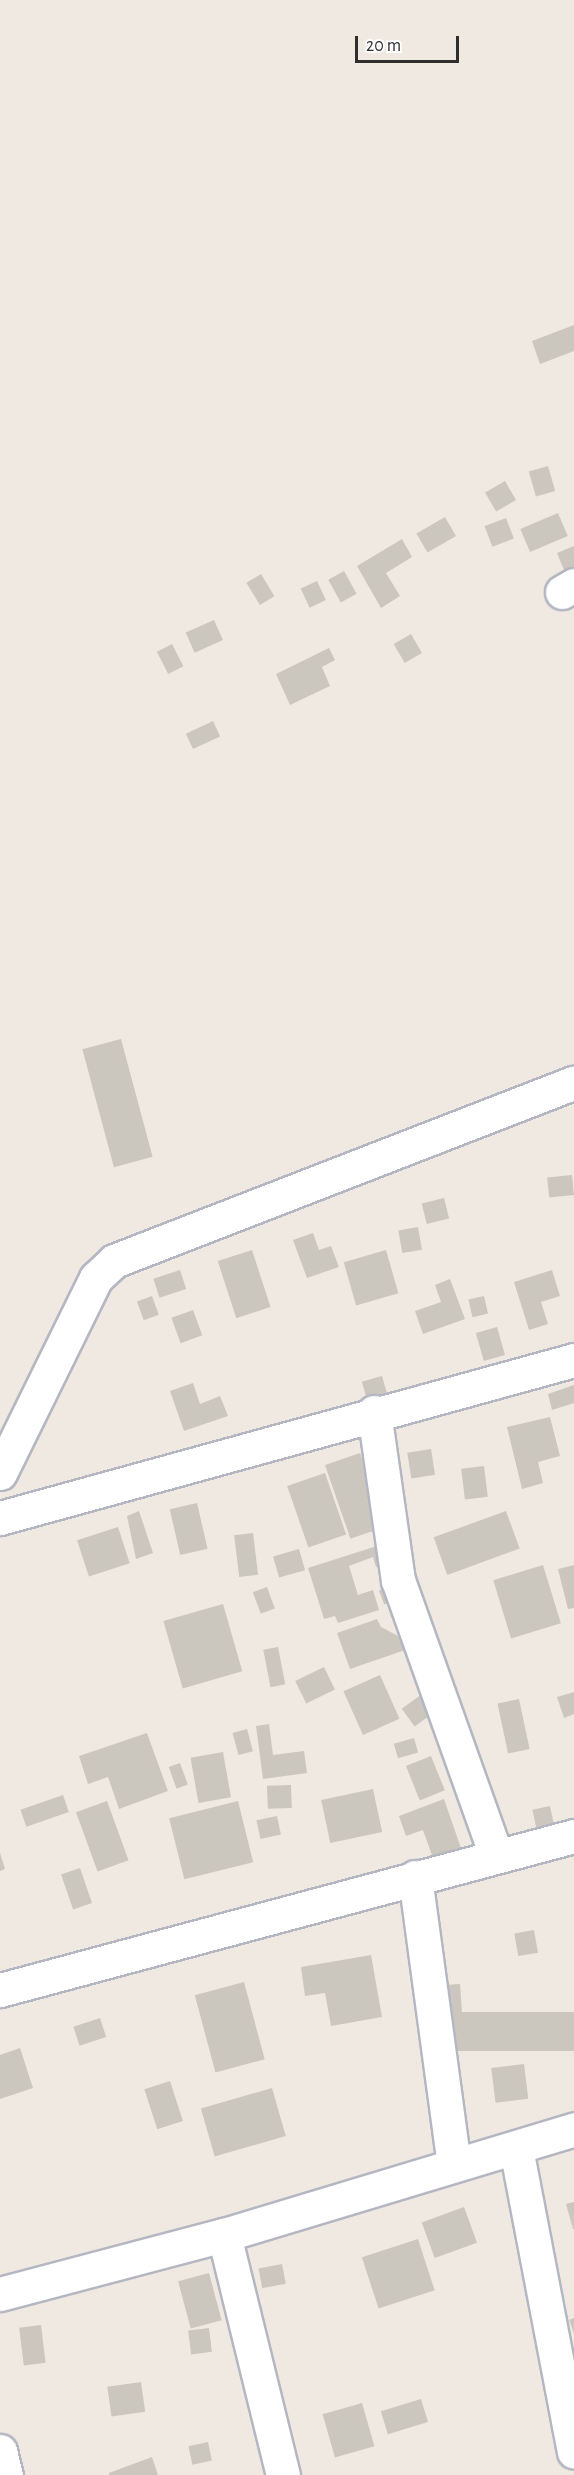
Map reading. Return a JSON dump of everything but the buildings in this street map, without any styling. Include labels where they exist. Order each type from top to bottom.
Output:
[{"type":"street","points":[[0,1473],[96,1278],[114,1261],[574,1083]]},
{"type":"street","points":[[0,1518],[374,1412],[574,1360]]},
{"type":"street","points":[[374,1412],[398,1580],[496,1855]]},
{"type":"street","points":[[0,1990],[496,1855],[574,1836]]},
{"type":"street","points":[[415,1878],[454,2164]]},
{"type":"street","points":[[0,2294],[224,2235],[574,2129]]},
{"type":"street","points":[[516,2148],[574,2451]]},
{"type":"street","points":[[224,2235],[283,2475]]},
{"type":"street","points":[[0,2451],[6,2475]]}]
